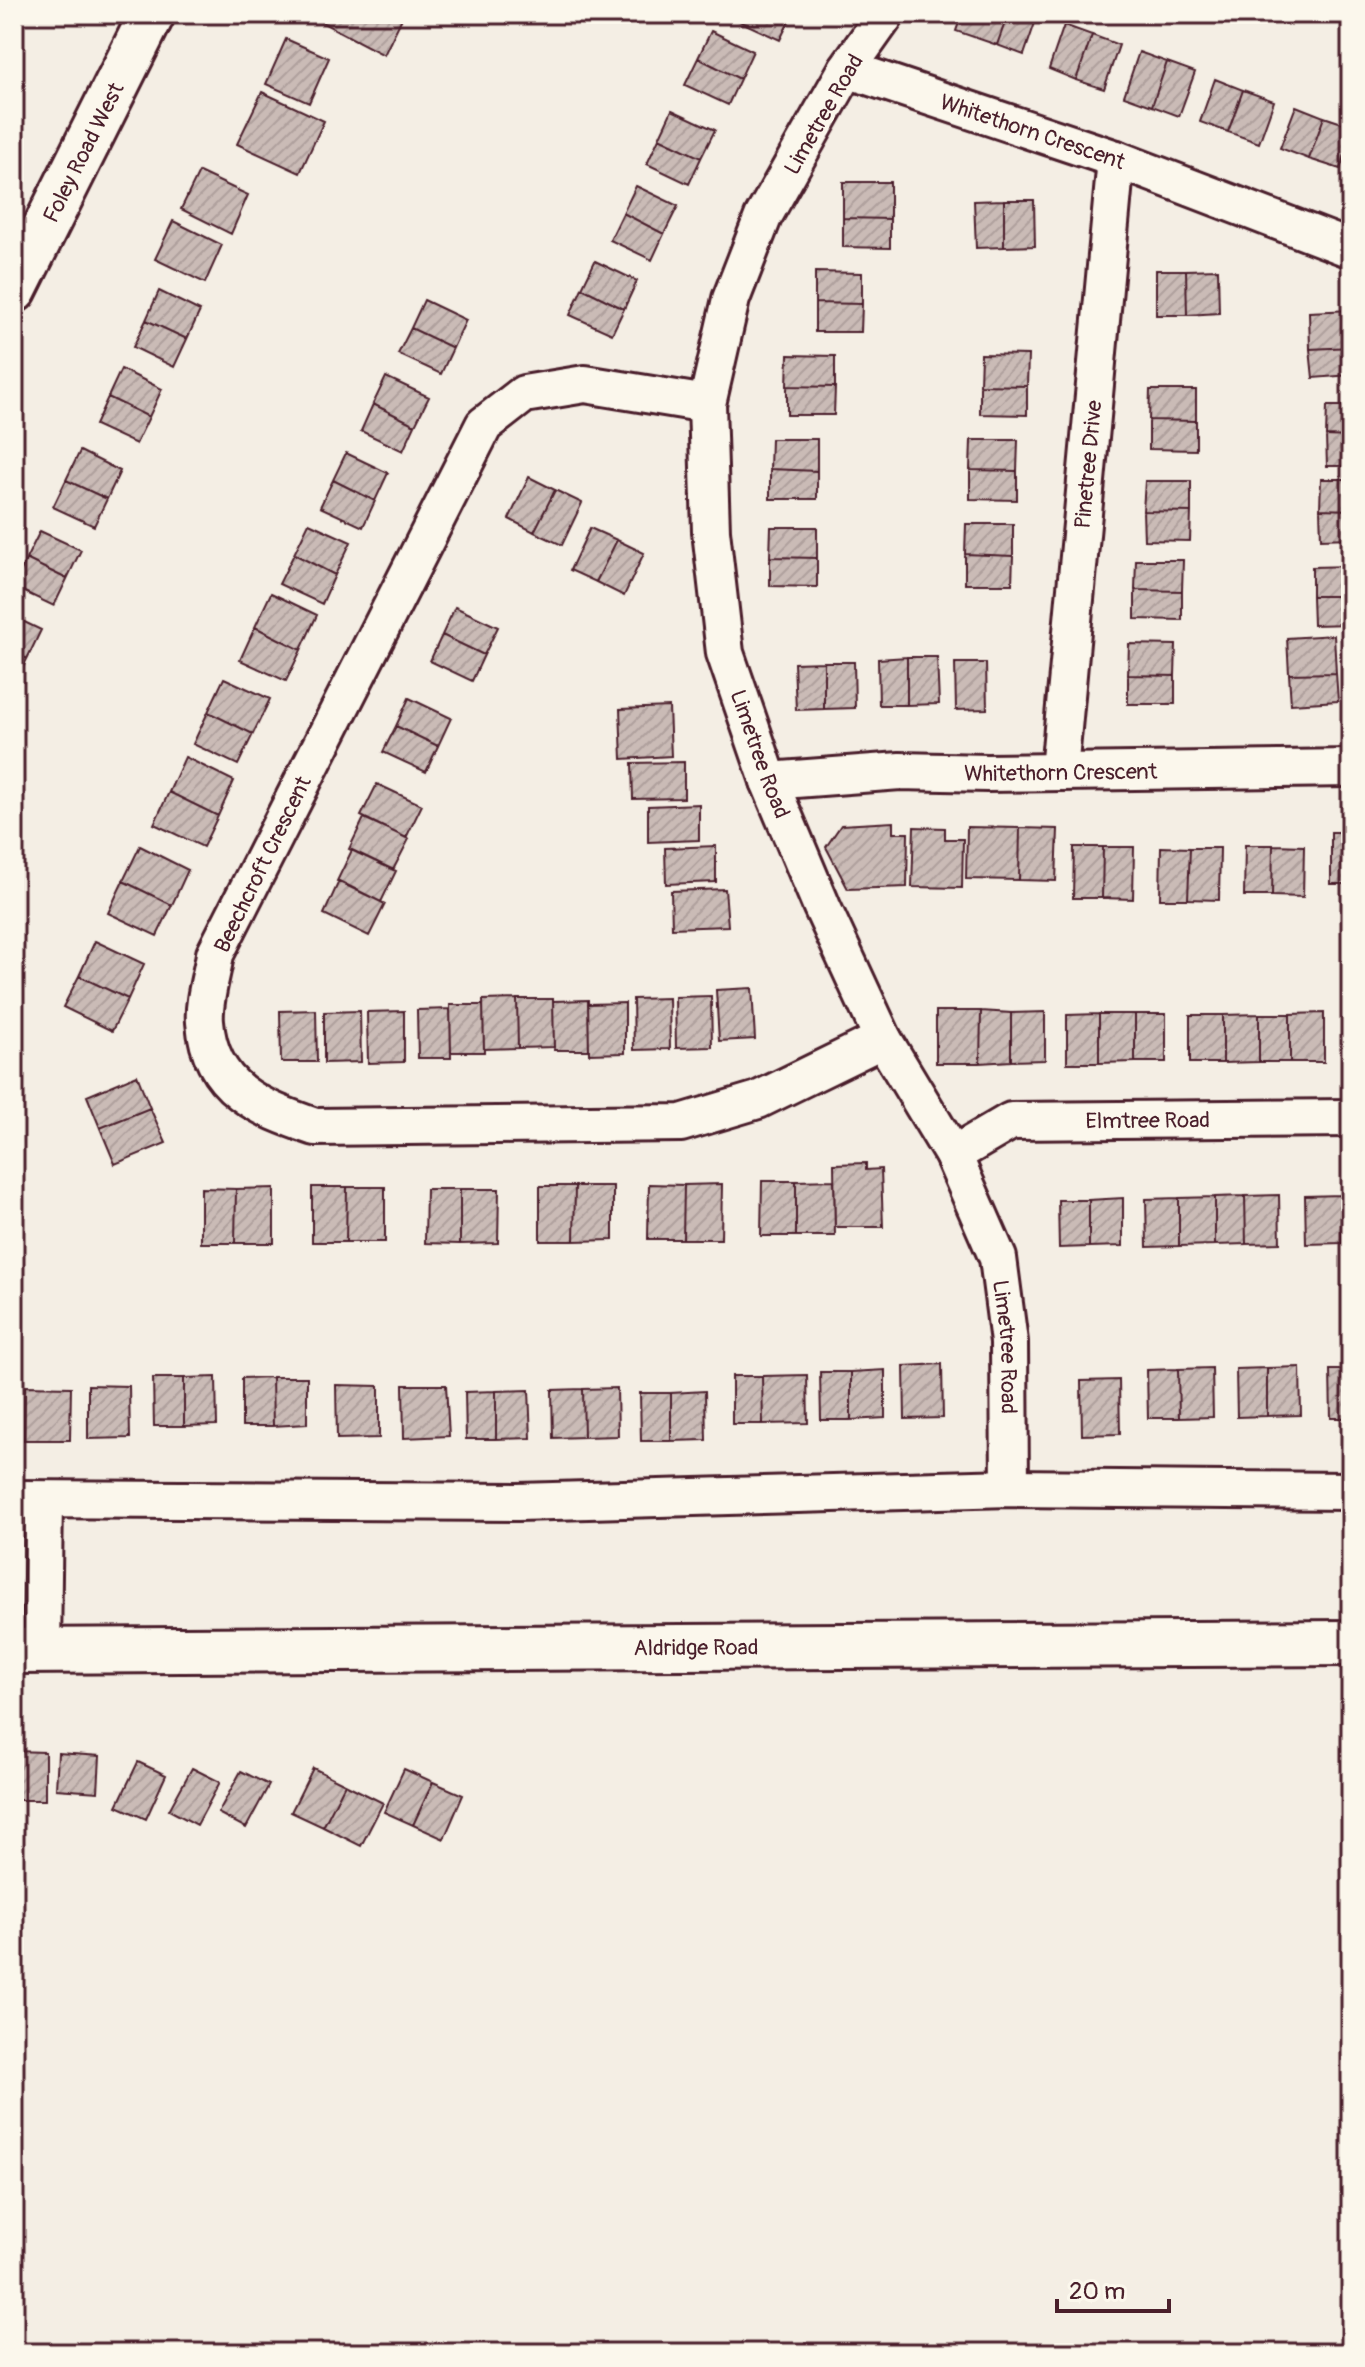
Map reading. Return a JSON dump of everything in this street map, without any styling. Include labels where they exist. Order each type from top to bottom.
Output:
[{"type":"street","name":"Foley Road West","points":[[14,290],[152,14]]},
{"type":"street","name":"Limetree Road","points":[[886,14],[847,69],[763,217],[731,299],[707,404],[711,531],[725,653],[769,781],[822,907],[883,1039],[953,1155],[998,1258],[1009,1342],[1010,1488]]},
{"type":"street","name":"Whitethorn Crescent","points":[[847,69],[1116,159],[1351,249]]},
{"type":"street","name":"Pinetree Drive","points":[[1059,771],[1116,159]]},
{"type":"street","name":"Beechcroft Crescent","points":[[707,404],[585,384],[524,394],[484,425],[215,954],[205,1022],[215,1059],[219,1071],[258,1107],[315,1127],[681,1123],[758,1100],[883,1039]]},
{"type":"street","name":"Whitethorn Crescent","points":[[769,781],[900,771],[1351,768]]},
{"type":"street","name":"Elmtree Road","points":[[953,1155],[1011,1121],[1351,1118]]},
{"type":"street","name":"Aldridge Road","points":[[1351,1491],[1010,1488],[518,1502],[29,1499],[28,1651],[1351,1643]]},
{"type":"building","points":[[306,14],[404,14],[384,55]]},
{"type":"building","points":[[740,14],[792,15],[780,40],[737,20]]},
{"type":"building","points":[[962,14],[1008,14],[997,45],[956,31]]},
{"type":"building","points":[[1008,14],[1038,14],[1024,55],[997,45]]},
{"type":"building","points":[[1064,25],[1092,35],[1076,80],[1049,69]]},
{"type":"building","points":[[711,31],[753,51],[740,79],[698,58]]},
{"type":"building","points":[[1092,35],[1119,45],[1104,89],[1076,80]]},
{"type":"building","points":[[286,39],[329,58],[309,103],[266,84]]},
{"type":"building","points":[[1139,52],[1167,62],[1152,106],[1124,96]]},
{"type":"building","points":[[698,58],[740,79],[728,105],[685,85]]},
{"type":"building","points":[[1167,62],[1195,72],[1179,116],[1152,106]]},
{"type":"building","points":[[1215,79],[1243,90],[1228,132],[1200,122]]},
{"type":"building","points":[[1243,90],[1274,101],[1259,143],[1228,132]]},
{"type":"building","points":[[262,92],[324,121],[300,173],[237,144]]},
{"type":"building","points":[[1296,106],[1324,117],[1309,159],[1280,148]]},
{"type":"building","points":[[672,110],[715,130],[701,158],[659,138]]},
{"type":"building","points":[[1324,117],[1351,126],[1351,138],[1340,169],[1309,159]]},
{"type":"building","points":[[659,138],[701,158],[689,184],[647,164]]},
{"type":"building","points":[[199,172],[248,195],[231,234],[181,209]]},
{"type":"building","points":[[843,182],[890,182],[890,219],[843,218]]},
{"type":"building","points":[[636,186],[678,206],[664,234],[623,213]]},
{"type":"building","points":[[1004,200],[1004,247],[976,248],[974,201]]},
{"type":"building","points":[[1004,200],[1034,200],[1035,246],[1004,247]]},
{"type":"building","points":[[623,213],[664,234],[652,260],[610,240]]},
{"type":"building","points":[[843,218],[890,219],[890,248],[843,247]]},
{"type":"building","points":[[173,221],[222,245],[205,283],[155,259]]},
{"type":"building","points":[[595,261],[637,281],[624,309],[582,288]]},
{"type":"building","points":[[1218,269],[1219,313],[1187,315],[1186,270]]},
{"type":"building","points":[[1156,270],[1186,270],[1187,315],[1156,315]]},
{"type":"building","points":[[815,272],[862,273],[862,304],[815,303]]},
{"type":"building","points":[[582,288],[624,309],[612,334],[570,315]]},
{"type":"building","points":[[159,291],[200,311],[187,339],[146,320]]},
{"type":"building","points":[[424,300],[466,320],[453,348],[411,328]]},
{"type":"building","points":[[815,303],[862,304],[861,332],[815,332]]},
{"type":"building","points":[[1351,310],[1351,347],[1310,349],[1309,312]]},
{"type":"building","points":[[146,320],[187,339],[174,367],[133,347]]},
{"type":"building","points":[[411,328],[453,348],[441,374],[398,354]]},
{"type":"building","points":[[1351,347],[1351,375],[1313,378],[1310,349]]},
{"type":"building","points":[[981,354],[1028,355],[1027,386],[980,385]]},
{"type":"building","points":[[788,355],[835,356],[835,387],[787,386]]},
{"type":"building","points":[[121,369],[162,389],[149,417],[108,397]]},
{"type":"building","points":[[386,377],[429,397],[415,425],[373,404]]},
{"type":"building","points":[[980,385],[1027,386],[1027,415],[980,414]]},
{"type":"building","points":[[787,386],[835,387],[834,415],[787,415]]},
{"type":"building","points":[[1150,390],[1196,390],[1196,421],[1149,420]]},
{"type":"building","points":[[108,397],[149,417],[136,444],[95,425]]},
{"type":"building","points":[[373,404],[415,425],[403,451],[361,431]]},
{"type":"building","points":[[1327,406],[1351,406],[1351,437],[1326,436]]},
{"type":"building","points":[[1149,420],[1196,421],[1196,450],[1149,449]]},
{"type":"building","points":[[1326,436],[1351,437],[1351,466],[1327,466]]},
{"type":"building","points":[[771,439],[817,439],[817,471],[770,469]]},
{"type":"building","points":[[971,440],[1018,440],[1017,471],[970,470]]},
{"type":"building","points":[[80,451],[120,471],[107,499],[66,480]]},
{"type":"building","points":[[346,453],[388,473],[375,501],[333,480]]},
{"type":"building","points":[[770,469],[817,471],[817,499],[770,499]]},
{"type":"building","points":[[970,470],[1017,471],[1017,500],[970,499]]},
{"type":"building","points":[[529,477],[555,490],[534,532],[509,519]]},
{"type":"building","points":[[1321,479],[1351,479],[1351,510],[1320,509]]},
{"type":"building","points":[[66,480],[107,499],[94,526],[53,507]]},
{"type":"building","points":[[333,480],[375,501],[363,527],[320,507]]},
{"type":"building","points":[[1145,481],[1191,481],[1191,512],[1143,511]]},
{"type":"building","points":[[555,490],[582,503],[562,545],[534,532]]},
{"type":"building","points":[[1320,509],[1351,510],[1351,538],[1321,539]]},
{"type":"building","points":[[1143,511],[1191,512],[1190,541],[1144,540]]},
{"type":"building","points":[[309,523],[351,542],[335,575],[294,554]]},
{"type":"building","points":[[966,524],[1013,524],[1013,556],[965,554]]},
{"type":"building","points":[[771,527],[817,527],[817,558],[770,557]]},
{"type":"building","points":[[590,528],[617,540],[596,582],[570,570]]},
{"type":"building","points":[[40,531],[81,550],[67,579],[26,559]]},
{"type":"building","points":[[617,540],[644,553],[624,596],[596,582]]},
{"type":"building","points":[[294,554],[335,575],[322,604],[279,584]]},
{"type":"building","points":[[965,554],[1013,556],[1012,584],[965,584]]},
{"type":"building","points":[[770,557],[817,558],[817,587],[770,586]]},
{"type":"building","points":[[26,559],[67,579],[54,606],[14,587]]},
{"type":"building","points":[[1136,560],[1183,560],[1182,591],[1135,590]]},
{"type":"building","points":[[1351,566],[1351,596],[1312,596],[1312,567]]},
{"type":"building","points":[[1135,590],[1182,591],[1182,620],[1135,619]]},
{"type":"building","points":[[271,593],[317,615],[301,650],[255,627]]},
{"type":"building","points":[[1312,596],[1351,596],[1351,624],[1313,625]]},
{"type":"building","points":[[455,607],[498,627],[484,655],[442,635]]},
{"type":"building","points":[[14,617],[41,630],[27,659],[14,652]]},
{"type":"building","points":[[255,627],[301,650],[286,681],[240,660]]},
{"type":"building","points":[[442,635],[484,655],[472,681],[430,661]]},
{"type":"building","points":[[1334,635],[1336,673],[1289,674],[1287,638]]},
{"type":"building","points":[[1129,644],[1176,645],[1175,676],[1128,675]]},
{"type":"building","points":[[14,652],[27,659],[14,686]]},
{"type":"building","points":[[907,657],[907,705],[879,705],[878,659]]},
{"type":"building","points":[[907,657],[937,657],[939,704],[907,705]]},
{"type":"building","points":[[824,662],[824,709],[796,710],[794,663]]},
{"type":"building","points":[[824,662],[854,662],[855,708],[824,709]]},
{"type":"building","points":[[955,663],[986,663],[987,709],[956,710]]},
{"type":"building","points":[[1336,673],[1338,701],[1291,704],[1289,674]]},
{"type":"building","points":[[1128,675],[1175,676],[1175,704],[1128,704]]},
{"type":"building","points":[[224,678],[270,699],[253,734],[208,712]]},
{"type":"building","points":[[409,698],[451,718],[438,746],[396,726]]},
{"type":"building","points":[[669,707],[671,756],[622,759],[620,709]]},
{"type":"building","points":[[208,712],[253,734],[238,765],[193,744]]},
{"type":"building","points":[[396,726],[438,746],[426,772],[383,752]]},
{"type":"building","points":[[185,757],[234,781],[218,816],[169,792]]},
{"type":"building","points":[[684,762],[684,798],[633,799],[632,763]]},
{"type":"building","points":[[377,784],[422,805],[406,838],[361,816]]},
{"type":"building","points":[[169,792],[218,816],[203,847],[154,824]]},
{"type":"building","points":[[699,804],[699,840],[648,842],[648,806]]},
{"type":"building","points":[[364,818],[409,839],[393,870],[349,849]]},
{"type":"building","points":[[893,822],[893,833],[908,833],[907,887],[848,889],[826,847],[841,825]]},
{"type":"building","points":[[914,827],[945,828],[945,839],[963,839],[962,888],[912,887]]},
{"type":"building","points":[[967,827],[1020,828],[1019,880],[966,879]]},
{"type":"building","points":[[1020,828],[1058,829],[1056,881],[1019,880]]},
{"type":"building","points":[[1331,832],[1351,832],[1351,884],[1331,884]]},
{"type":"building","points":[[1245,845],[1273,845],[1272,896],[1244,896]]},
{"type":"building","points":[[1273,845],[1304,846],[1303,897],[1272,896]]},
{"type":"building","points":[[140,846],[188,870],[172,905],[123,881]]},
{"type":"building","points":[[716,846],[716,882],[666,884],[665,848]]},
{"type":"building","points":[[1074,847],[1103,847],[1102,898],[1073,898]]},
{"type":"building","points":[[1103,847],[1134,847],[1133,899],[1102,898]]},
{"type":"building","points":[[1161,847],[1190,848],[1188,899],[1160,899]]},
{"type":"building","points":[[1190,848],[1220,848],[1219,900],[1188,899]]},
{"type":"building","points":[[352,850],[396,871],[381,902],[337,881]]},
{"type":"building","points":[[123,881],[172,905],[157,936],[108,913]]},
{"type":"building","points":[[339,881],[385,904],[369,936],[324,914]]},
{"type":"building","points":[[725,889],[728,926],[672,928],[671,891]]},
{"type":"building","points":[[95,941],[144,964],[128,999],[79,976]]},
{"type":"building","points":[[79,976],[128,999],[112,1031],[63,1007]]},
{"type":"building","points":[[752,988],[755,1039],[719,1041],[716,990]]},
{"type":"building","points":[[711,996],[712,1047],[676,1048],[675,997]]},
{"type":"building","points":[[669,998],[670,1049],[634,1050],[633,999]]},
{"type":"building","points":[[517,999],[518,1048],[484,1049],[483,1000]]},
{"type":"building","points":[[517,999],[553,999],[554,1047],[518,1048]]},
{"type":"building","points":[[588,1000],[589,1050],[554,1050],[553,1001]]},
{"type":"building","points":[[625,1003],[625,1053],[589,1054],[588,1004]]},
{"type":"building","points":[[450,1005],[483,1005],[484,1052],[451,1052]]},
{"type":"building","points":[[450,1009],[451,1058],[418,1058],[417,1010]]},
{"type":"building","points":[[316,1010],[317,1062],[281,1062],[280,1011]]},
{"type":"building","points":[[360,1011],[361,1062],[324,1063],[324,1012]]},
{"type":"building","points":[[404,1011],[404,1062],[368,1063],[367,1012]]},
{"type":"building","points":[[936,1011],[981,1011],[980,1063],[936,1063]]},
{"type":"building","points":[[981,1011],[1011,1013],[1011,1061],[980,1063]]},
{"type":"building","points":[[1045,1012],[1045,1060],[1011,1061],[1011,1013]]},
{"type":"building","points":[[1324,1013],[1324,1062],[1290,1062],[1290,1014]]},
{"type":"building","points":[[1099,1014],[1135,1014],[1135,1062],[1099,1063]]},
{"type":"building","points":[[1099,1014],[1099,1063],[1067,1063],[1067,1015]]},
{"type":"building","points":[[1135,1014],[1166,1014],[1166,1062],[1135,1062]]},
{"type":"building","points":[[1259,1014],[1290,1014],[1290,1062],[1259,1062]]},
{"type":"building","points":[[1259,1014],[1259,1062],[1223,1063],[1223,1015]]},
{"type":"building","points":[[1190,1015],[1223,1015],[1223,1063],[1190,1063]]},
{"type":"building","points":[[1345,1015],[1351,1015],[1351,1063],[1345,1063]]},
{"type":"building","points":[[137,1075],[150,1108],[100,1128],[87,1096]]},
{"type":"building","points":[[150,1108],[166,1143],[115,1164],[100,1128]]},
{"type":"building","points":[[866,1163],[866,1170],[881,1169],[883,1227],[835,1227],[834,1164]]},
{"type":"building","points":[[834,1180],[835,1236],[796,1236],[796,1181]]},
{"type":"building","points":[[762,1181],[796,1181],[796,1236],[761,1236]]},
{"type":"building","points":[[649,1184],[684,1185],[683,1239],[648,1239]]},
{"type":"building","points":[[722,1184],[721,1239],[683,1239],[684,1185]]},
{"type":"building","points":[[540,1186],[575,1186],[574,1241],[540,1241]]},
{"type":"building","points":[[575,1186],[613,1186],[613,1240],[574,1241]]},
{"type":"building","points":[[312,1187],[347,1187],[346,1242],[312,1242]]},
{"type":"building","points":[[347,1187],[385,1187],[385,1242],[346,1242]]},
{"type":"building","points":[[201,1188],[236,1189],[235,1243],[201,1243]]},
{"type":"building","points":[[274,1188],[274,1243],[235,1243],[236,1189]]},
{"type":"building","points":[[426,1189],[460,1189],[460,1244],[425,1243]]},
{"type":"building","points":[[460,1189],[499,1189],[498,1243],[460,1244]]},
{"type":"building","points":[[1279,1195],[1280,1243],[1246,1244],[1245,1196]]},
{"type":"building","points":[[1341,1195],[1351,1195],[1351,1243],[1342,1243]]},
{"type":"building","points":[[1341,1195],[1342,1243],[1306,1244],[1305,1196]]},
{"type":"building","points":[[1245,1196],[1246,1244],[1215,1245],[1215,1197]]},
{"type":"building","points":[[1215,1197],[1215,1245],[1179,1246],[1179,1198]]},
{"type":"building","points":[[1123,1198],[1123,1246],[1089,1247],[1089,1200]]},
{"type":"building","points":[[1179,1198],[1179,1246],[1147,1247],[1146,1199]]},
{"type":"building","points":[[1058,1200],[1089,1200],[1089,1247],[1059,1248]]},
{"type":"building","points":[[942,1364],[943,1418],[905,1419],[904,1366]]},
{"type":"building","points":[[1300,1367],[1301,1415],[1267,1416],[1267,1368]]},
{"type":"building","points":[[1212,1368],[1213,1417],[1179,1418],[1178,1369]]},
{"type":"building","points":[[1267,1368],[1267,1416],[1237,1417],[1236,1369]]},
{"type":"building","points":[[1178,1369],[1179,1418],[1148,1418],[1147,1370]]},
{"type":"building","points":[[885,1370],[885,1418],[851,1420],[851,1372]]},
{"type":"building","points":[[1330,1370],[1351,1370],[1351,1418],[1331,1418]]},
{"type":"building","points":[[820,1372],[851,1372],[851,1420],[821,1420]]},
{"type":"building","points":[[807,1375],[808,1423],[763,1424],[762,1376]]},
{"type":"building","points":[[732,1376],[762,1376],[763,1424],[732,1424]]},
{"type":"building","points":[[216,1377],[217,1425],[184,1426],[184,1378]]},
{"type":"building","points":[[272,1377],[307,1377],[307,1424],[273,1426]]},
{"type":"building","points":[[272,1377],[273,1426],[242,1426],[242,1378]]},
{"type":"building","points":[[153,1378],[184,1378],[184,1426],[154,1426]]},
{"type":"building","points":[[14,1380],[19,1380],[19,1428],[14,1428]]},
{"type":"building","points":[[1119,1380],[1120,1434],[1082,1435],[1081,1381]]},
{"type":"building","points":[[88,1385],[129,1386],[130,1438],[88,1439]]},
{"type":"building","points":[[336,1385],[379,1386],[379,1438],[337,1439]]},
{"type":"building","points":[[403,1385],[446,1385],[449,1436],[404,1438]]},
{"type":"building","points":[[25,1386],[71,1387],[70,1440],[24,1440]]},
{"type":"building","points":[[617,1388],[618,1436],[584,1437],[583,1389]]},
{"type":"building","points":[[583,1389],[584,1437],[553,1438],[552,1390]]},
{"type":"building","points":[[529,1390],[531,1438],[496,1439],[496,1391]]},
{"type":"building","points":[[496,1391],[496,1439],[466,1439],[465,1392]]},
{"type":"building","points":[[705,1391],[706,1440],[671,1441],[671,1393]]},
{"type":"building","points":[[640,1393],[671,1393],[671,1441],[641,1441]]},
{"type":"building","points":[[14,1751],[45,1752],[45,1800],[14,1800]]},
{"type":"building","points":[[58,1753],[100,1756],[98,1792],[56,1789]]},
{"type":"building","points":[[138,1762],[166,1775],[146,1819],[117,1806]]},
{"type":"building","points":[[192,1768],[220,1782],[197,1825],[169,1810]]},
{"type":"building","points":[[313,1768],[345,1784],[323,1827],[291,1812]]},
{"type":"building","points":[[404,1769],[433,1782],[413,1825],[384,1812]]},
{"type":"building","points":[[241,1771],[269,1785],[246,1828],[218,1813]]},
{"type":"building","points":[[433,1782],[463,1795],[444,1839],[413,1825]]},
{"type":"building","points":[[345,1784],[383,1803],[361,1846],[323,1827]]}]
